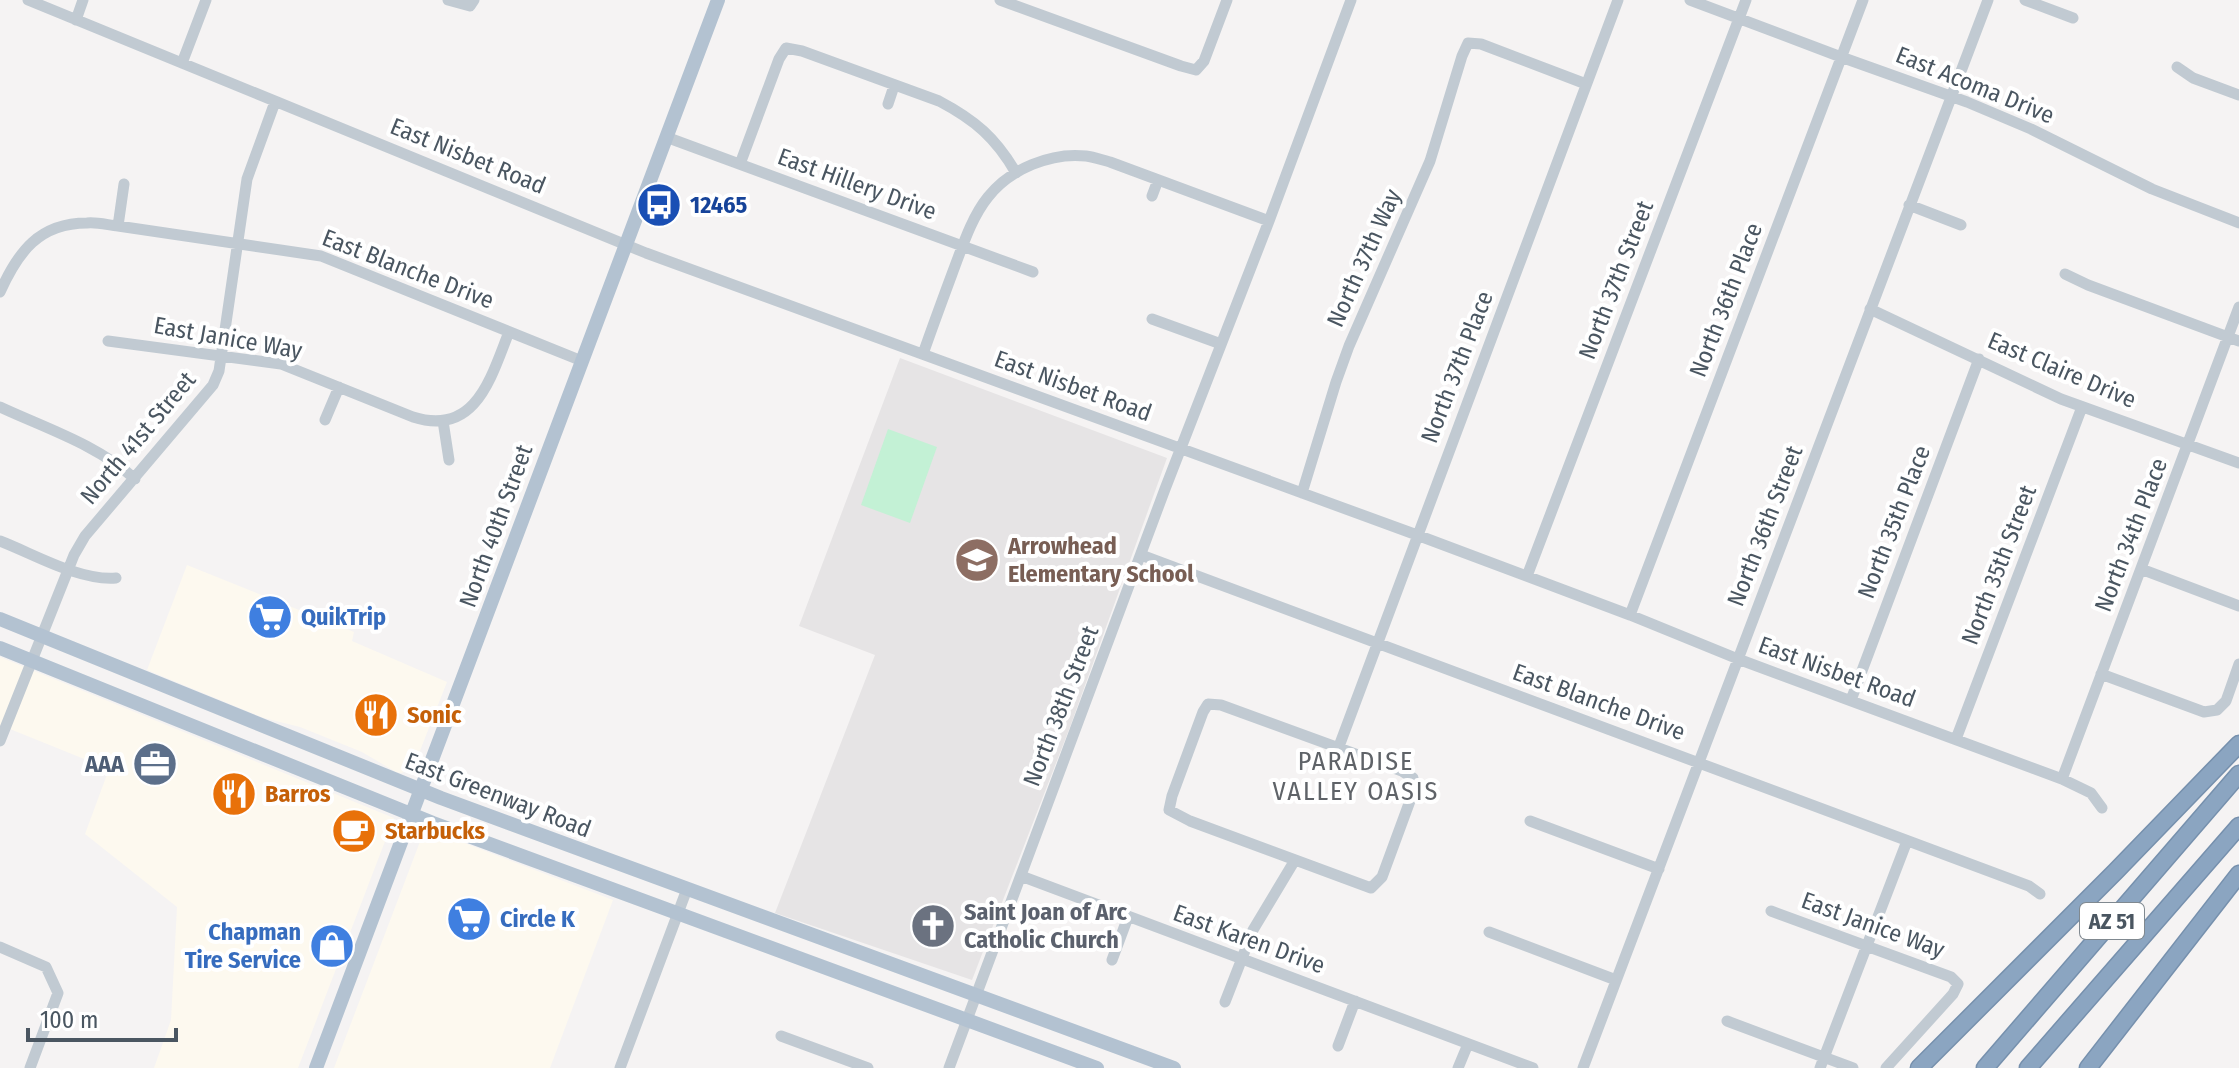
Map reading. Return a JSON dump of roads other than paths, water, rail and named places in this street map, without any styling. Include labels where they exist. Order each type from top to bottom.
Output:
[{"type":"highway","points":[[1919,1068],[2239,744]]},
{"type":"highway","name":"AZ 51","points":[[1985,1068],[2239,774]]},
{"type":"highway","name":"AZ 51","points":[[2028,1068],[2239,826]]},
{"type":"highway","points":[[2088,1068],[2239,874]]},
{"type":"main road","name":"North 40th Street","points":[[316,1068],[718,0]]},
{"type":"main road","name":"East Greenway Road","points":[[0,619],[421,791],[1174,1068]]},
{"type":"main road","name":"East Greenway Road","points":[[0,648],[412,814],[1097,1068]]},
{"type":"main road","points":[[841,974],[850,949]]},
{"type":"street","name":"East Nisbet Road","points":[[28,0],[626,245],[1417,535],[1738,659],[2062,779],[2091,793],[2102,808]]},
{"type":"street","points":[[76,20],[83,0]]},
{"type":"street","points":[[182,63],[206,0]]},
{"type":"street","points":[[448,0],[472,3]]},
{"type":"street","points":[[1000,0],[1196,70],[1204,61],[1227,0]]},
{"type":"street","name":"North 38th Street","points":[[949,1068],[1351,0]]},
{"type":"street","name":"North 37th Place","points":[[1338,749],[1618,0]]},
{"type":"street","name":"East Acoma Drive","points":[[1690,0],[1951,96],[2031,129],[2152,189],[2239,223]]},
{"type":"street","name":"North 37th Street","points":[[1527,576],[1746,0]]},
{"type":"street","name":"North 36th Place","points":[[1630,615],[1863,0]]},
{"type":"street","name":"North 36th Street","points":[[1583,1068],[1988,0]]},
{"type":"street","points":[[2025,0],[2073,18]]},
{"type":"street","name":"North 37th Way","points":[[1302,493],[1340,370],[1430,161],[1468,43],[1481,44],[1586,84]]},
{"type":"street","points":[[740,164],[779,59],[786,48],[802,51],[939,101],[987,132],[1016,173]]},
{"type":"street","points":[[2177,67],[2193,78],[2239,95]]},
{"type":"street","points":[[888,104],[894,86]]},
{"type":"street","name":"North 41st Street","points":[[0,741],[68,568],[85,536],[213,385],[221,356],[247,179],[275,102]]},
{"type":"street","name":"East Hillery Drive","points":[[666,137],[1033,272]]},
{"type":"street","points":[[923,354],[962,246],[979,210],[1005,180],[1032,164],[1069,156],[1087,156],[1269,221]]},
{"type":"street","points":[[1152,196],[1158,180]]},
{"type":"street","points":[[118,226],[124,184]]},
{"type":"street","points":[[1909,205],[1961,225]]},
{"type":"street","name":"East Blanche Drive","points":[[0,292],[20,254],[51,229],[86,222],[321,256],[582,361]]},
{"type":"street","points":[[2065,274],[2234,339]]},
{"type":"street","name":"North 34th Place","points":[[2062,779],[2189,445],[2234,339],[2239,307]]},
{"type":"street","name":"East Claire Drive","points":[[1870,309],[2082,407],[2239,463]]},
{"type":"street","points":[[1152,319],[1221,344]]},
{"type":"street","points":[[449,460],[443,421],[465,412],[483,393],[509,332]]},
{"type":"street","name":"East Janice Way","points":[[108,341],[281,364],[413,417],[443,421]]},
{"type":"street","name":"North 35th Place","points":[[1851,700],[1979,359]]},
{"type":"street","points":[[325,420],[339,387]]},
{"type":"street","points":[[0,407],[102,454],[135,479]]},
{"type":"street","name":"North 35th Street","points":[[1956,739],[2082,407]]},
{"type":"street","points":[[0,541],[102,579],[116,578]]},
{"type":"street","name":"East Blanche Drive","points":[[1141,555],[2029,886],[2040,894]]},
{"type":"street","points":[[2141,569],[2239,606]]},
{"type":"street","points":[[2101,674],[2204,712],[2217,710],[2226,701],[2239,664]]},
{"type":"street","points":[[1208,704],[1221,705],[1338,749],[1402,771],[1413,778],[1414,790],[1382,877],[1371,888],[1190,821],[1169,810],[1208,704]]},
{"type":"street","points":[[1530,821],[1659,869]]},
{"type":"street","points":[[1822,1063],[1907,841]]},
{"type":"street","points":[[1225,1002],[1253,930],[1295,860]]},
{"type":"street","name":"East Karen Drive","points":[[1021,876],[1533,1068]]},
{"type":"street","points":[[620,1068],[687,889]]},
{"type":"street","name":"East Janice Way","points":[[1771,911],[1951,977],[1958,984],[1953,994],[1886,1068]]},
{"type":"street","points":[[1112,960],[1128,917]]},
{"type":"street","points":[[1489,932],[1616,980]]},
{"type":"street","points":[[0,947],[46,967],[58,993],[30,1068]]},
{"type":"street","points":[[1338,1046],[1355,1001]]},
{"type":"street","points":[[1727,1021],[1822,1063],[1853,1068]]},
{"type":"street","points":[[781,1036],[868,1068]]},
{"type":"street","points":[[1458,1068],[1468,1044]]},
{"type":"place","name":"12465","points":[[659,205]]},
{"type":"place","name":"Arrowhead Elementary School","points":[[977,560]]},
{"type":"place","name":"QuikTrip","points":[[270,617]]},
{"type":"place","name":"Sonic","points":[[376,715]]},
{"type":"place","name":"AAA","points":[[155,764]]},
{"type":"place","name":"Barros","points":[[234,794]]},
{"type":"place","name":"Starbucks","points":[[354,831]]},
{"type":"place","name":"Circle K","points":[[469,919]]},
{"type":"place","name":"Saint Joan of Arc Catholic Church","points":[[933,926]]},
{"type":"place","name":"Chapman Tire Service","points":[[332,946]]},
{"type":"district","name":"PARADISE VALLEY OASIS","points":[[1356,776]]}]
